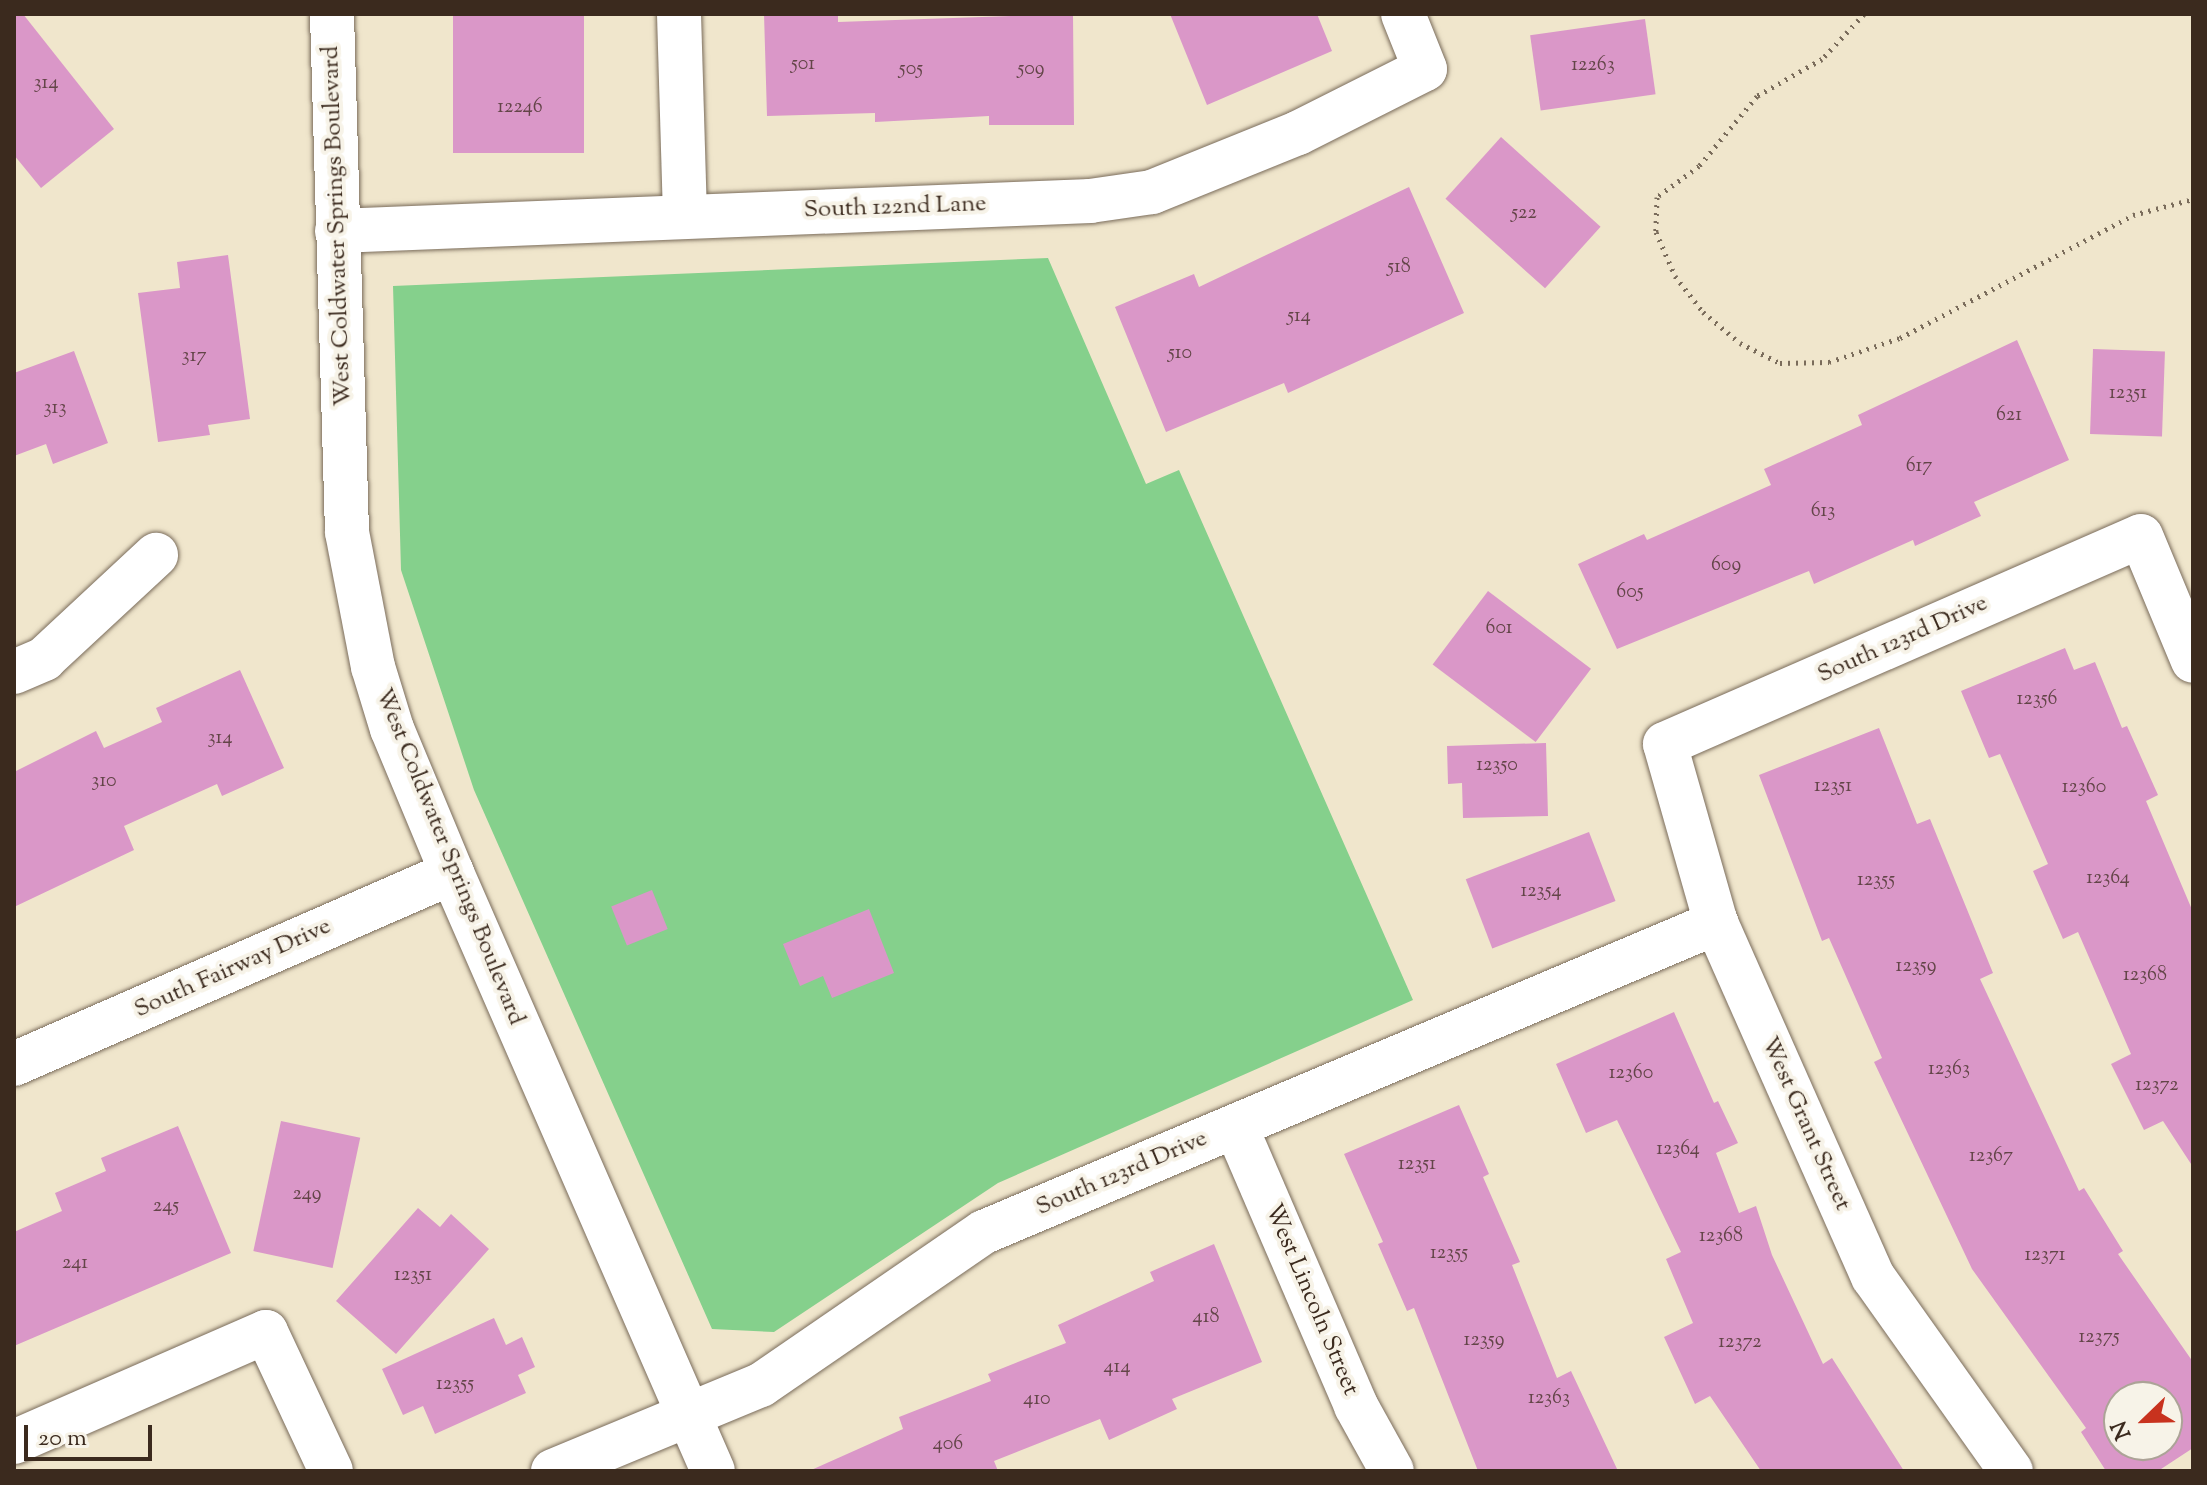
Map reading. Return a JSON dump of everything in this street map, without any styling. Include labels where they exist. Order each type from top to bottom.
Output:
[{"type":"street","name":"West Coldwater Springs Boulevard","points":[[332,14],[347,532],[355,582],[392,729],[684,1414],[713,1471]]},
{"type":"street","points":[[679,14],[685,215]]},
{"type":"street","name":"South 122nd Lane","points":[[337,231],[1090,201],[1152,192],[1298,133],[1425,69],[1403,14]]},
{"type":"street","name":"South 123rd Drive","points":[[1665,744],[2141,536],[2193,661]]},
{"type":"street","points":[[14,672],[44,659],[156,555]]},
{"type":"street","name":"West Grant Street","points":[[1665,744],[1716,923],[1873,1277],[2011,1471]]},
{"type":"street","name":"South Fairway Drive","points":[[14,1064],[452,873]]},
{"type":"street","name":"South 123rd Drive","points":[[553,1471],[684,1414],[761,1385],[984,1232],[1716,923]]},
{"type":"street","name":"West Lincoln Street","points":[[1236,1127],[1356,1406],[1392,1471]]},
{"type":"street","points":[[14,1442],[266,1332],[331,1471]]},
{"type":"path","points":[[1864,14],[1822,59],[1757,96],[1699,166],[1657,197],[1656,232],[1675,276],[1703,312],[1740,343],[1780,363],[1829,362],[1900,338],[2133,215],[2193,199]]},
{"type":"green space","points":[[1048,258],[1146,484],[1179,470],[1413,1000],[998,1183],[774,1332],[712,1329],[474,790],[401,570],[393,286]]},
{"type":"building","points":[[14,14],[23,14],[114,129],[41,188],[14,155]]},
{"type":"building","points":[[453,14],[584,14],[584,153],[453,153]]},
{"type":"building","points":[[764,14],[838,14],[838,22],[1073,14],[1074,125],[989,125],[989,116],[875,122],[875,113],[767,116]]},
{"type":"building","points":[[1170,14],[1317,14],[1332,51],[1207,105]]},
{"type":"building","points":[[1645,19],[1656,94],[1541,110],[1530,35]]},
{"type":"building","points":[[1501,137],[1601,227],[1545,288],[1445,199]]},
{"type":"building","points":[[1409,187],[1464,313],[1288,393],[1284,383],[1166,432],[1115,307],[1194,274],[1199,287]]},
{"type":"building","points":[[228,255],[250,419],[208,425],[210,435],[158,442],[138,293],[180,288],[177,262]]},
{"type":"building","points":[[2017,340],[2069,460],[1974,502],[1981,516],[1915,546],[1913,540],[1814,584],[1809,571],[1617,649],[1578,564],[1644,534],[1647,540],[1771,485],[1764,469],[1862,425],[1858,415]]},
{"type":"building","points":[[2093,349],[2165,352],[2162,436],[2090,434]]},
{"type":"building","points":[[74,351],[108,443],[53,464],[46,444],[14,456],[14,373]]},
{"type":"building","points":[[1488,591],[1591,669],[1536,742],[1433,664]]},
{"type":"building","points":[[2065,648],[2074,670],[2095,662],[2122,728],[2127,726],[2158,795],[2146,801],[2193,912],[2193,1167],[2163,1121],[2144,1130],[2111,1064],[2131,1054],[2078,932],[2063,939],[2033,871],[2048,864],[2000,754],[1989,758],[1961,691]]},
{"type":"building","points":[[240,670],[284,768],[222,796],[217,784],[124,826],[134,850],[14,907],[14,772],[96,731],[104,748],[162,722],[156,708]]},
{"type":"building","points":[[1879,728],[1917,824],[1930,819],[1993,973],[1980,979],[2079,1191],[2084,1188],[2123,1251],[2118,1254],[2193,1362],[2193,1448],[2183,1455],[2183,1381],[2103,1381],[2103,1461],[2173,1461],[2158,1471],[2106,1471],[2081,1432],[2086,1428],[1972,1269],[1874,1062],[1882,1058],[1829,938],[1822,941],[1759,775]]},
{"type":"building","points":[[1546,743],[1548,816],[1463,818],[1462,783],[1448,784],[1447,746]]},
{"type":"building","points":[[1589,832],[1616,901],[1492,948],[1466,879]]},
{"type":"building","points":[[652,890],[668,929],[627,945],[611,906]]},
{"type":"building","points":[[869,909],[894,973],[832,998],[823,976],[800,986],[783,944]]},
{"type":"building","points":[[1674,1012],[1714,1103],[1718,1101],[1738,1143],[1716,1153],[1739,1213],[1756,1206],[1772,1255],[1823,1364],[1832,1358],[1904,1471],[1761,1471],[1710,1396],[1695,1404],[1664,1337],[1693,1323],[1666,1259],[1681,1252],[1617,1120],[1586,1133],[1556,1064]]},
{"type":"building","points":[[1459,1105],[1489,1174],[1483,1177],[1520,1262],[1512,1265],[1557,1378],[1571,1371],[1618,1471],[1478,1471],[1414,1308],[1407,1311],[1378,1244],[1383,1242],[1344,1154]]},
{"type":"building","points":[[281,1121],[360,1138],[333,1268],[253,1251]]},
{"type":"building","points":[[178,1126],[231,1253],[14,1346],[14,1232],[62,1211],[55,1193],[106,1171],[101,1158]]},
{"type":"building","points":[[418,1208],[440,1227],[451,1214],[489,1249],[396,1354],[336,1301]]},
{"type":"building","points":[[1214,1244],[1262,1362],[1172,1399],[1177,1409],[1109,1440],[1100,1419],[994,1461],[998,1471],[809,1471],[903,1429],[899,1417],[991,1381],[988,1374],[1066,1343],[1058,1325],[1154,1281],[1150,1272]]},
{"type":"building","points":[[494,1318],[506,1345],[522,1337],[535,1367],[518,1375],[526,1393],[435,1434],[423,1406],[403,1415],[382,1369]]}]
